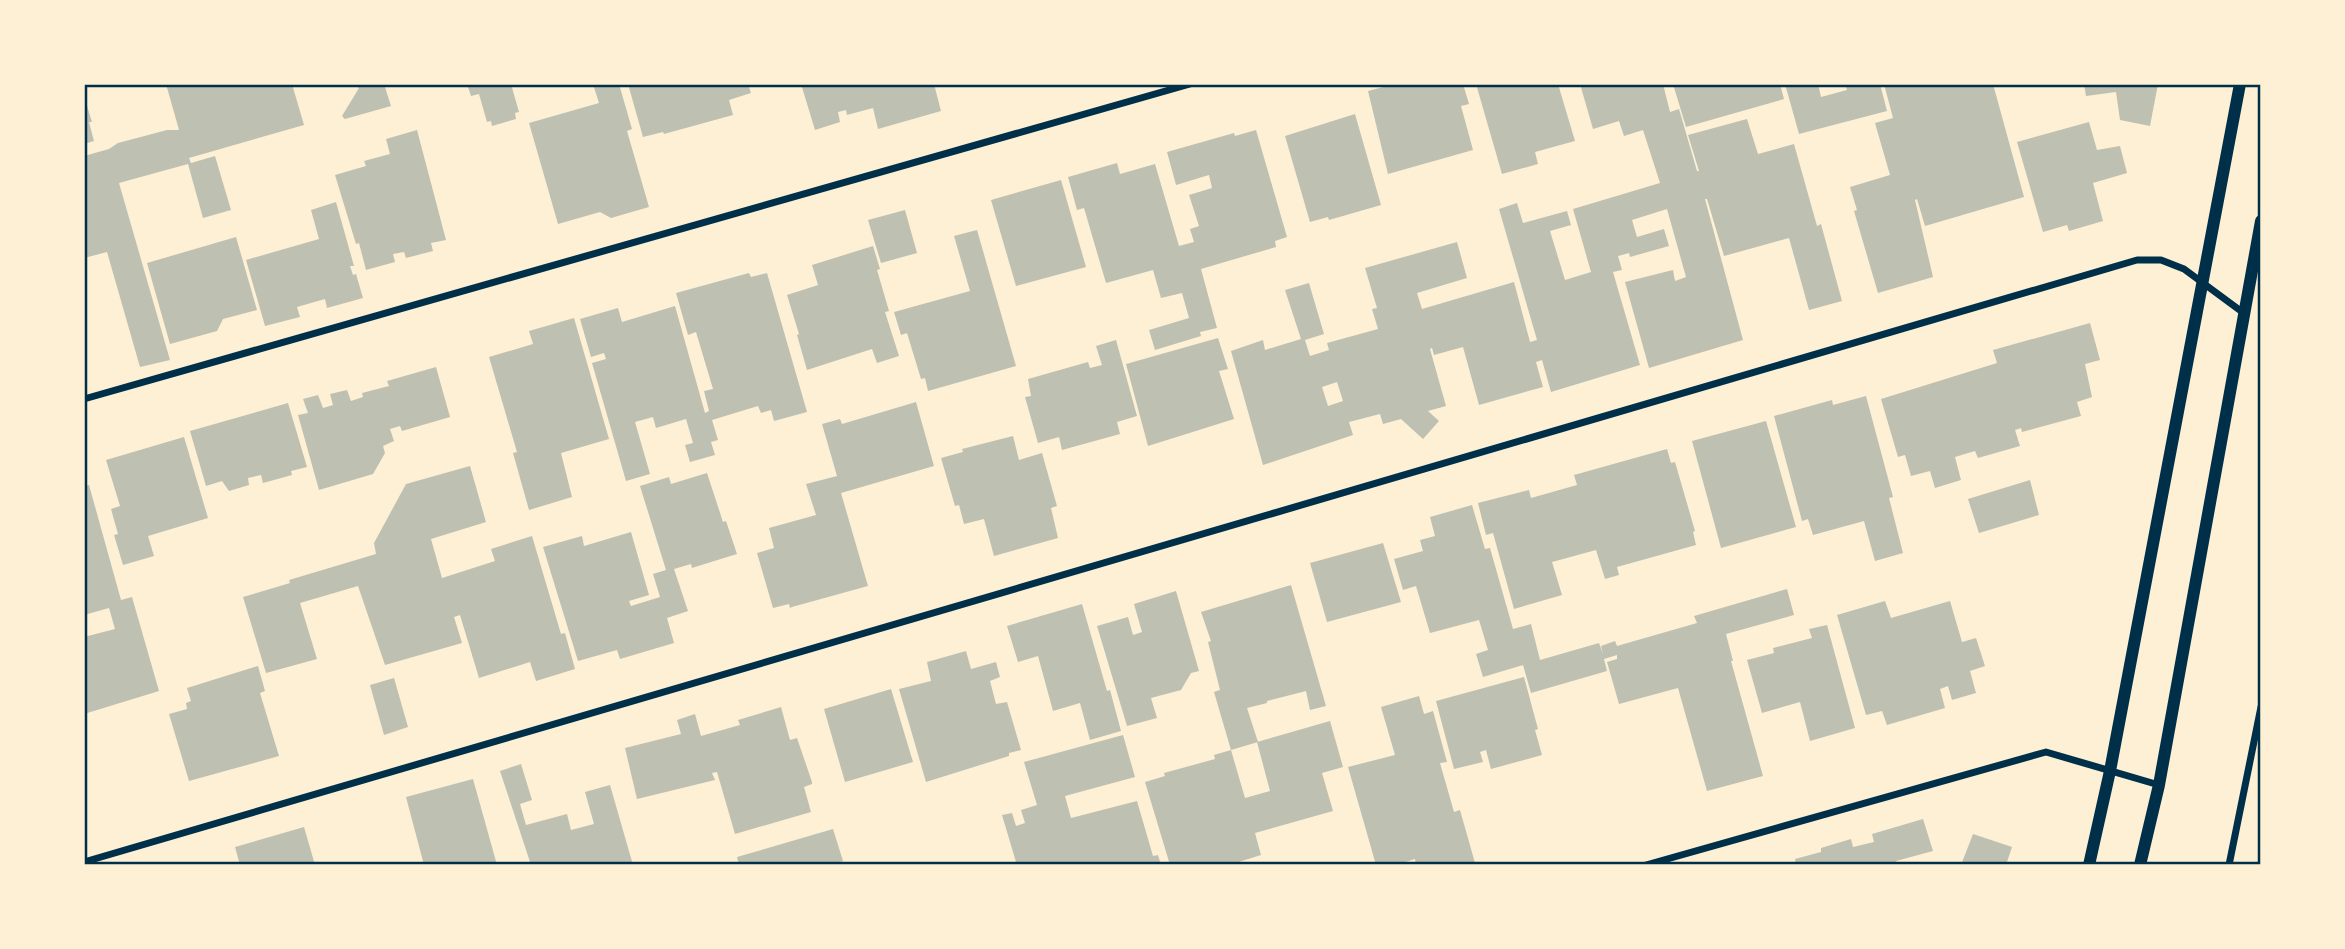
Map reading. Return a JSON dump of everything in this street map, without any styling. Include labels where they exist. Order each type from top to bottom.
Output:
[{"type":"street","points":[[84,399],[1190,84]]},
{"type":"street","points":[[2089,865],[2110,771],[2240,84]]},
{"type":"street","points":[[2140,865],[2159,785],[2261,222]]},
{"type":"street","points":[[84,862],[2137,260],[2161,260],[2184,269],[2245,314]]},
{"type":"street","points":[[2229,865],[2261,708]]},
{"type":"street","points":[[1646,865],[2046,752],[2159,785]]},
{"type":"building","points":[[166,84],[292,84],[304,125],[189,158],[191,163],[215,156],[231,210],[203,218],[188,164],[119,183],[170,360],[140,367],[107,252],[84,258],[84,156],[109,149],[118,143],[167,130],[179,130]]},
{"type":"building","points":[[353,84],[384,84],[391,106],[345,119],[342,116],[359,88]]},
{"type":"building","points":[[467,84],[511,84],[519,112],[515,113],[516,119],[492,126],[491,121],[487,122],[479,94],[471,96]]},
{"type":"building","points":[[593,84],[619,84],[632,129],[627,131],[649,207],[611,218],[600,212],[558,224],[529,123],[599,103]]},
{"type":"building","points":[[628,84],[748,84],[751,93],[729,100],[733,115],[643,137]]},
{"type":"building","points":[[801,84],[934,84],[941,111],[878,129],[873,108],[847,115],[846,110],[838,112],[840,122],[815,130]]},
{"type":"building","points":[[1395,84],[1463,84],[1469,104],[1461,106],[1473,150],[1388,174],[1368,91]]},
{"type":"building","points":[[1476,84],[1558,84],[1575,141],[1535,152],[1538,164],[1502,174]]},
{"type":"building","points":[[1580,84],[1663,84],[1670,112],[1679,109],[1697,171],[1688,135],[1747,119],[1758,154],[1794,144],[1817,226],[1821,224],[1842,301],[1809,310],[1789,238],[1724,256],[1705,199],[1743,340],[1649,368],[1625,282],[1673,270],[1675,281],[1686,277],[1667,209],[1632,220],[1637,237],[1664,229],[1669,246],[1630,257],[1629,253],[1618,256],[1622,270],[1613,272],[1640,365],[1551,392],[1542,360],[1536,362],[1543,387],[1479,405],[1463,347],[1434,355],[1432,348],[1430,349],[1446,406],[1428,411],[1439,421],[1423,439],[1401,419],[1383,424],[1380,414],[1349,422],[1353,435],[1263,465],[1231,351],[1263,340],[1265,350],[1301,339],[1285,290],[1309,283],[1324,334],[1305,340],[1310,356],[1329,350],[1327,343],[1378,329],[1372,309],[1377,308],[1365,268],[1457,242],[1467,278],[1417,293],[1422,309],[1514,282],[1530,342],[1537,340],[1499,209],[1517,203],[1523,223],[1567,211],[1571,225],[1550,231],[1565,280],[1591,272],[1573,209],[1660,183],[1643,130],[1624,136],[1619,121],[1593,129]],"holes":[[[1337,382],[1343,401],[1328,406],[1322,387]]]},
{"type":"building","points":[[1673,84],[1780,84],[1784,99],[1686,127]]},
{"type":"building","points":[[1785,84],[1818,84],[1821,97],[1847,90],[1845,84],[1880,84],[1887,111],[1799,134]]},
{"type":"building","points":[[1884,84],[1993,84],[2024,197],[1925,226],[1917,199],[1915,200],[1933,277],[1878,293],[1854,211],[1857,210],[1850,187],[1890,175],[1875,123],[1893,118]]},
{"type":"building","points":[[2084,84],[2158,84],[2150,126],[2120,120],[2116,92],[2086,96]]},
{"type":"building","points":[[84,96],[92,122],[89,122],[94,141],[84,144]]},
{"type":"building","points":[[1355,114],[1381,205],[1329,220],[1328,217],[1310,222],[1285,136]]},
{"type":"building","points":[[2089,122],[2097,150],[2120,146],[2127,173],[2093,183],[2103,221],[2069,231],[2067,225],[2043,232],[2017,142]]},
{"type":"building","points":[[417,130],[446,240],[431,243],[433,251],[406,258],[404,252],[393,254],[395,262],[366,270],[335,175],[366,166],[364,161],[390,154],[386,139]]},
{"type":"building","points":[[1256,130],[1287,237],[1275,241],[1276,247],[1201,269],[1217,328],[1200,332],[1201,336],[1155,350],[1149,330],[1189,318],[1182,293],[1161,298],[1153,270],[1106,283],[1084,208],[1077,210],[1068,177],[1117,163],[1120,174],[1155,164],[1179,246],[1194,242],[1190,229],[1199,226],[1189,195],[1212,188],[1209,175],[1176,185],[1167,152],[1234,133],[1235,136]]},
{"type":"building","points":[[1061,180],[1086,267],[1016,286],[991,200]]},
{"type":"building","points":[[336,202],[354,266],[350,266],[353,275],[356,274],[363,298],[327,308],[325,299],[297,307],[300,317],[265,326],[246,260],[319,239],[311,210]]},
{"type":"building","points":[[905,210],[917,253],[881,263],[868,220]]},
{"type":"building","points":[[977,230],[1016,366],[928,391],[925,378],[921,379],[907,333],[901,335],[894,312],[970,291],[954,236]]},
{"type":"building","points":[[236,237],[257,310],[223,319],[217,331],[170,344],[147,263]]},
{"type":"building","points":[[873,246],[889,311],[885,312],[899,356],[877,363],[872,349],[807,370],[787,295],[818,285],[812,265]]},
{"type":"building","points":[[749,273],[751,277],[767,273],[807,412],[774,421],[771,410],[761,413],[758,406],[712,420],[718,440],[711,442],[715,455],[690,462],[685,445],[693,443],[686,419],[656,428],[653,417],[635,422],[650,474],[626,481],[592,363],[606,359],[604,353],[591,357],[580,319],[618,308],[622,322],[675,306],[705,413],[709,411],[704,391],[713,389],[696,332],[688,335],[676,293]]},
{"type":"building","points":[[574,318],[609,439],[561,453],[572,497],[529,510],[513,453],[517,452],[489,357],[533,344],[529,331]]},
{"type":"building","points":[[2090,323],[2100,360],[2085,364],[2092,397],[2077,402],[2081,416],[2022,432],[2021,428],[2015,430],[2020,446],[1978,458],[1975,451],[1955,457],[1961,480],[1935,488],[1930,471],[1911,476],[1905,455],[1898,457],[1881,399],[1997,363],[1993,350]]},
{"type":"building","points":[[1218,338],[1228,369],[1219,371],[1234,419],[1148,446],[1126,364]]},
{"type":"building","points":[[1116,340],[1137,416],[1117,422],[1120,434],[1062,450],[1059,437],[1038,443],[1025,397],[1031,396],[1028,379],[1088,362],[1090,368],[1102,365],[1096,346]]},
{"type":"building","points":[[436,367],[450,417],[402,431],[400,426],[390,429],[394,441],[383,446],[385,453],[373,474],[319,490],[298,415],[308,413],[303,399],[318,395],[323,408],[333,405],[330,394],[347,390],[351,401],[363,397],[362,393],[389,386],[387,381]]},
{"type":"building","points":[[1866,396],[1893,497],[1889,498],[1903,553],[1875,561],[1864,521],[1813,535],[1808,519],[1802,521],[1774,416],[1832,400],[1833,405]]},
{"type":"building","points":[[916,402],[934,466],[841,493],[868,586],[790,608],[789,604],[773,608],[757,553],[774,548],[769,528],[816,515],[806,484],[837,476],[822,424],[840,419],[842,424]]},
{"type":"building","points":[[288,403],[307,467],[291,471],[292,475],[263,483],[261,475],[248,478],[249,485],[229,491],[222,481],[206,486],[190,431]]},
{"type":"building","points":[[1766,421],[1796,527],[1721,548],[1692,441]]},
{"type":"building","points":[[1013,436],[1019,460],[1042,453],[1057,506],[1051,508],[1058,538],[994,556],[984,519],[964,524],[959,505],[955,506],[941,458],[963,452],[962,449]]},
{"type":"building","points":[[184,437],[208,518],[148,536],[154,556],[123,565],[114,535],[118,534],[111,509],[120,506],[106,460]]},
{"type":"building","points":[[1667,449],[1671,463],[1675,462],[1695,531],[1696,545],[1617,567],[1619,575],[1605,579],[1596,550],[1552,562],[1562,595],[1514,609],[1493,533],[1486,535],[1478,503],[1529,490],[1531,498],[1577,485],[1574,475]]},
{"type":"building","points":[[470,466],[486,522],[431,539],[442,578],[495,561],[491,549],[532,536],[561,634],[565,633],[575,669],[536,681],[530,662],[479,678],[460,615],[454,617],[462,643],[385,665],[358,586],[300,603],[317,659],[266,673],[243,597],[376,554],[374,543],[406,484]]},
{"type":"building","points":[[707,473],[737,554],[692,568],[691,564],[674,569],[688,611],[667,618],[674,643],[620,659],[617,650],[578,661],[543,547],[582,536],[584,546],[631,532],[649,595],[629,601],[631,606],[660,597],[653,574],[666,570],[640,486],[669,477],[671,484]]},
{"type":"building","points":[[2030,480],[2039,515],[1979,533],[1968,499]]},
{"type":"building","points":[[89,485],[121,600],[132,597],[159,691],[84,714],[84,637],[115,629],[109,608],[84,615],[84,486]]},
{"type":"building","points":[[1472,505],[1485,549],[1490,548],[1513,629],[1531,624],[1540,660],[1599,643],[1603,654],[1601,646],[1615,641],[1617,646],[1697,623],[1694,616],[1787,589],[1794,615],[1726,634],[1763,776],[1707,791],[1678,688],[1619,704],[1607,662],[1617,659],[1617,655],[1604,659],[1607,671],[1531,693],[1523,665],[1483,677],[1476,654],[1488,650],[1479,620],[1430,633],[1416,586],[1403,590],[1394,559],[1423,551],[1420,540],[1435,536],[1430,517]]},
{"type":"building","points":[[1383,543],[1401,602],[1327,622],[1310,563]]},
{"type":"building","points":[[1291,585],[1326,706],[1310,710],[1306,691],[1247,708],[1258,742],[1231,750],[1214,692],[1220,690],[1208,642],[1211,641],[1201,612]]},
{"type":"building","points":[[1176,591],[1199,671],[1191,673],[1181,690],[1151,698],[1157,718],[1127,726],[1097,626],[1128,617],[1133,635],[1142,632],[1134,604]]},
{"type":"building","points":[[1885,601],[1891,618],[1950,601],[1962,642],[1976,638],[1985,666],[1970,671],[1976,693],[1952,700],[1948,686],[1940,689],[1945,708],[1887,725],[1882,711],[1866,715],[1837,615]]},
{"type":"building","points":[[1082,604],[1121,731],[1090,740],[1080,703],[1053,711],[1038,656],[1018,662],[1007,626]]},
{"type":"building","points":[[1827,625],[1855,728],[1810,741],[1800,702],[1762,713],[1747,660],[1774,653],[1773,648],[1812,638],[1809,629]]},
{"type":"building","points":[[966,651],[971,669],[996,662],[1000,677],[990,681],[996,704],[1007,702],[1021,750],[926,782],[899,689],[931,681],[927,662]]},
{"type":"building","points":[[258,666],[265,691],[260,693],[279,756],[189,781],[169,714],[187,709],[186,703],[191,701],[187,688]]},
{"type":"building","points":[[1524,677],[1542,755],[1491,769],[1486,750],[1480,752],[1483,762],[1454,769],[1436,701]]},
{"type":"building","points":[[394,678],[408,727],[384,735],[370,685]]},
{"type":"building","points":[[891,689],[913,762],[845,782],[824,709]]},
{"type":"building","points":[[1419,696],[1424,714],[1433,711],[1447,762],[1440,763],[1454,812],[1460,810],[1475,863],[1416,865],[1415,859],[1395,865],[1376,865],[1348,767],[1395,755],[1381,707]]},
{"type":"building","points":[[781,707],[790,740],[797,738],[812,782],[804,787],[811,812],[735,834],[717,772],[712,773],[715,780],[637,799],[625,748],[681,734],[677,720],[695,714],[701,736],[740,725],[738,720]]},
{"type":"building","points":[[1330,721],[1343,767],[1322,773],[1333,811],[1255,833],[1261,855],[1229,865],[1170,865],[1145,782],[1165,776],[1164,773],[1215,759],[1214,755],[1231,750],[1245,798],[1270,791],[1257,742]]},
{"type":"building","points":[[1123,735],[1135,777],[1065,796],[1071,818],[1137,801],[1153,856],[1158,855],[1161,865],[1007,865],[1016,862],[1002,815],[1012,813],[1016,826],[1025,823],[1021,810],[1037,805],[1024,762]]},
{"type":"building","points":[[521,764],[532,800],[520,804],[526,825],[567,814],[571,830],[594,824],[585,792],[610,785],[633,865],[531,865],[500,771]]},
{"type":"building","points":[[473,779],[497,865],[424,865],[406,797]]},
{"type":"building","points":[[1923,819],[1933,851],[1896,861],[1897,865],[1796,865],[1795,859],[1821,852],[1821,848],[1851,839],[1853,847],[1874,842],[1872,834]]},
{"type":"building","points":[[304,827],[315,865],[240,865],[235,847]]},
{"type":"building","points":[[833,829],[843,861],[831,865],[739,865],[737,857]]},
{"type":"building","points":[[1973,834],[2012,847],[2006,865],[1961,865]]}]
